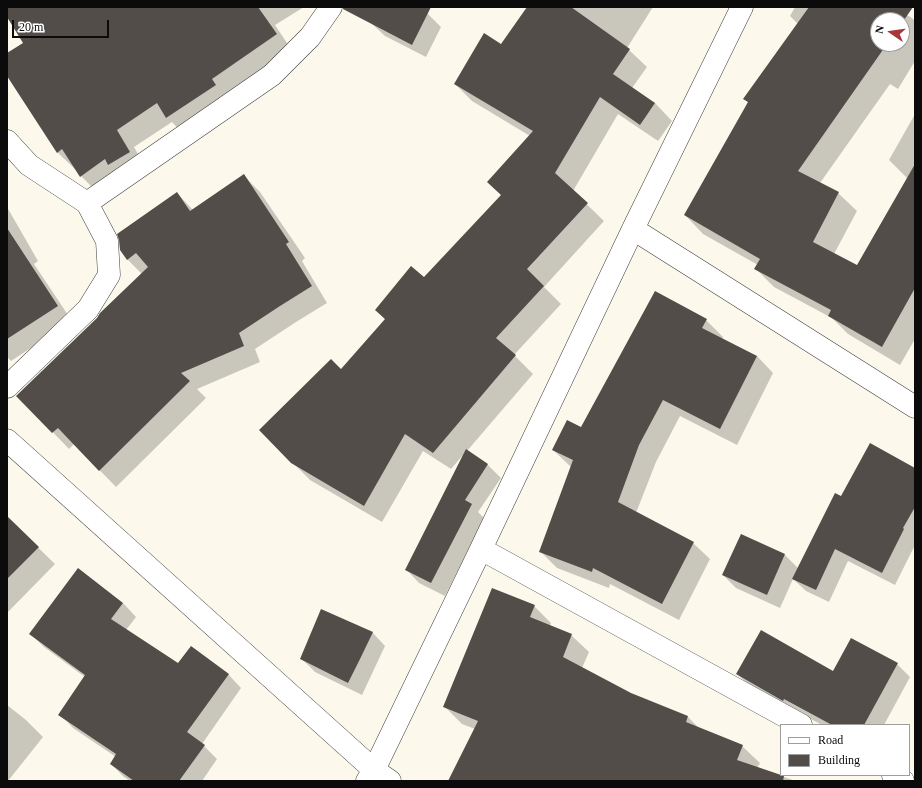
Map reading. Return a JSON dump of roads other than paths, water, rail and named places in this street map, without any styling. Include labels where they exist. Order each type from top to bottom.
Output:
[{"type":"street","points":[[87,203],[272,75],[310,37],[331,7]]},
{"type":"street","points":[[7,440],[377,777],[481,549],[633,230],[742,7]]},
{"type":"street","points":[[7,141],[29,165],[87,203],[108,241],[109,275],[88,309],[7,387]]},
{"type":"street","points":[[633,230],[915,407]]},
{"type":"street","points":[[481,549],[799,724]]},
{"type":"street","points":[[894,776],[904,781]]}]
